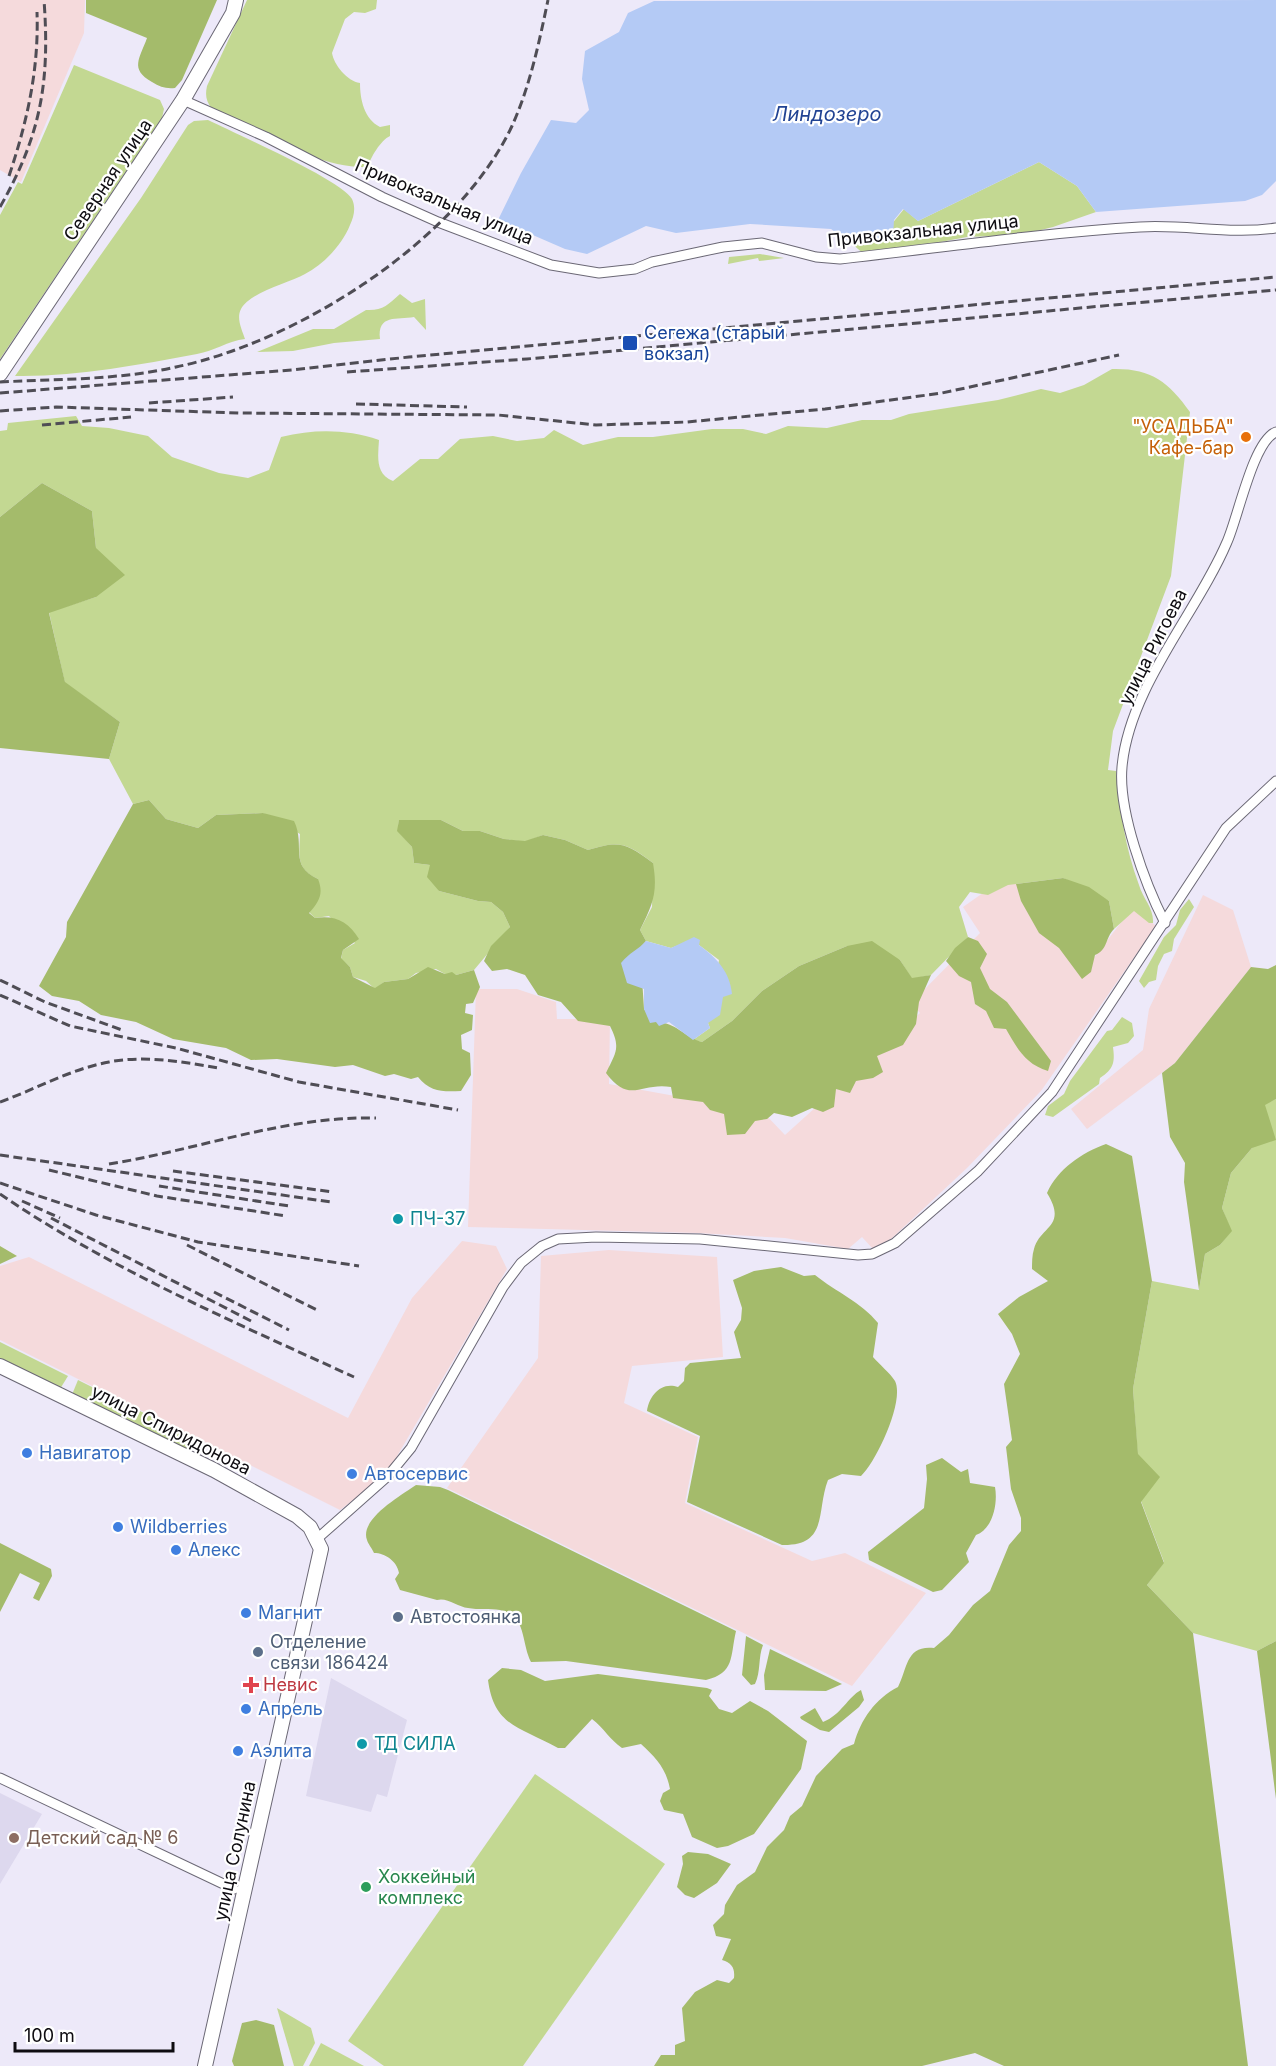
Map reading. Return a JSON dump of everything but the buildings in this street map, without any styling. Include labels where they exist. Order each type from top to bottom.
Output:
[{"type":"street","name":"Северная улица","points":[[0,374],[183,100],[232,14],[236,0]]},
{"type":"street","name":"Привокзальная улица","points":[[183,100],[266,137],[382,197],[438,222],[551,265],[598,273],[635,269],[652,262],[743,243],[762,243],[816,257],[840,259],[1106,229],[1175,226],[1245,231],[1276,228]]},
{"type":"street","name":"улица Ригоева","points":[[1165,923],[1150,895],[1135,850],[1123,791],[1122,767],[1135,718],[1154,675],[1227,543],[1263,446],[1267,437],[1276,432]]},
{"type":"street","points":[[318,1538],[388,1476],[411,1448],[503,1287],[520,1263],[558,1239],[596,1237],[700,1239],[858,1255],[883,1250],[943,1203],[1020,1128],[1052,1092],[1226,828],[1276,781]]},
{"type":"street","name":"улица Спиридонова","points":[[0,1366],[214,1470],[297,1516],[310,1527],[318,1538]]},
{"type":"street","name":"улица Солунина","points":[[205,2066],[320,1563],[321,1549],[318,1538]]},
{"type":"street","points":[[0,1778],[234,1889]]},
{"type":"shaded area","points":[[0,0],[85,0],[84,33],[21,182],[0,170]]},
{"type":"shaded area","points":[[1010,874],[1082,973],[1133,907],[1156,926],[1041,1091],[967,1168],[891,1239],[873,1249],[862,1237],[848,1249],[785,1238],[697,1233],[468,1227],[476,989],[517,989],[556,1002],[557,1019],[610,1019],[609,1084],[763,1112],[785,1135],[920,1013],[911,1003],[980,933],[963,907]]},
{"type":"shaded area","points":[[1203,895],[1233,910],[1251,967],[1175,1063],[1087,1129],[1071,1109],[1143,1050],[1149,1009]]},
{"type":"shaded area","points":[[462,1241],[496,1246],[507,1269],[393,1463],[368,1489],[340,1510],[0,1340],[0,1266],[29,1257],[348,1418],[412,1298]]},
{"type":"shaded area","points":[[609,1250],[717,1257],[723,1357],[632,1366],[624,1403],[698,1437],[685,1503],[812,1561],[845,1553],[926,1593],[852,1686],[447,1488],[538,1358],[541,1256]]},
{"type":"shaded area","points":[[331,1678],[407,1720],[387,1797],[377,1794],[371,1812],[306,1796]]},
{"type":"shaded area","name":"Детский сад № 6","points":[[0,1793],[42,1814],[0,1884]]},
{"type":"green space","points":[[86,0],[217,0],[182,80],[175,88],[166,88],[145,77],[138,68],[139,57],[147,38],[86,13]]},
{"type":"green space","points":[[247,0],[377,0],[376,9],[365,13],[354,12],[345,19],[332,53],[342,72],[350,79],[360,83],[362,102],[370,119],[380,127],[390,125],[390,136],[376,150],[368,167],[329,162],[309,155],[212,109],[208,103],[207,86]]},
{"type":"green space","points":[[74,65],[160,100],[164,109],[162,118],[0,359],[0,215],[18,182],[22,184]]},
{"type":"green space","points":[[208,120],[308,169],[344,191],[352,199],[354,212],[347,232],[337,247],[312,270],[261,293],[246,303],[239,316],[245,339],[203,353],[129,366],[61,375],[15,376],[141,198],[188,125],[194,121]]},
{"type":"green space","points":[[1039,162],[1077,186],[1096,212],[1021,235],[967,237],[866,256],[850,242],[877,242],[904,209],[918,221]]},
{"type":"green space","points":[[760,254],[784,258],[759,261],[758,258],[728,264],[729,257]]},
{"type":"green space","points":[[400,294],[412,303],[425,299],[426,330],[414,317],[395,319],[382,325],[380,339],[334,343],[293,351],[257,352],[313,329],[334,329],[366,310],[384,306]]},
{"type":"green space","points":[[1112,369],[1137,371],[1157,378],[1174,392],[1190,412],[1171,576],[1113,731],[1108,770],[1116,771],[1127,843],[1134,871],[1152,913],[1153,923],[1149,923],[1134,911],[1114,929],[1109,901],[1063,878],[1008,885],[988,895],[970,892],[959,907],[968,937],[931,975],[912,979],[900,960],[847,946],[799,966],[762,991],[732,1021],[702,1042],[693,1040],[710,1028],[708,1023],[719,960],[699,945],[687,942],[671,948],[646,941],[640,930],[652,907],[653,863],[623,845],[608,845],[588,850],[565,840],[543,835],[525,842],[504,839],[480,831],[463,831],[441,820],[399,820],[398,831],[412,847],[414,863],[430,865],[439,891],[491,902],[503,912],[510,927],[474,970],[456,975],[445,974],[436,969],[416,973],[408,979],[384,982],[375,989],[366,981],[353,977],[350,967],[341,959],[343,950],[355,943],[329,916],[315,918],[309,912],[318,879],[306,871],[300,861],[300,834],[263,813],[216,815],[198,828],[166,819],[149,800],[133,804],[109,759],[120,722],[65,683],[49,612],[96,597],[96,548],[92,511],[42,483],[0,517],[0,431],[7,430],[8,423],[76,416],[82,426],[109,428],[148,436],[172,457],[219,473],[248,478],[269,470],[281,437],[318,432],[342,432],[379,440],[380,469],[387,478],[393,481],[420,459],[438,459],[460,439],[493,436],[517,441],[544,438],[554,430],[583,445],[618,437],[653,437],[712,429],[743,429],[766,434],[788,426],[827,428],[862,420],[891,420],[909,414],[998,400],[1041,389],[1060,393],[1084,385]]},
{"type":"green space","points":[[42,483],[92,511],[96,548],[125,575],[96,597],[49,613],[65,682],[120,722],[109,759],[0,748],[0,517]]},
{"type":"green space","points":[[149,800],[166,819],[198,828],[216,815],[263,813],[294,821],[299,839],[300,861],[309,874],[318,879],[321,889],[318,901],[309,913],[315,918],[329,917],[346,924],[359,939],[343,950],[341,958],[350,967],[353,977],[375,988],[384,982],[408,979],[428,967],[445,974],[452,972],[456,975],[474,970],[480,987],[473,1003],[466,1004],[465,1013],[473,1015],[472,1030],[461,1035],[462,1049],[470,1053],[471,1075],[461,1091],[437,1090],[427,1086],[418,1077],[411,1079],[394,1074],[385,1076],[353,1065],[335,1067],[277,1059],[251,1060],[226,1048],[173,1039],[136,1022],[101,1015],[79,1001],[52,996],[39,986],[66,937],[67,922],[133,804]]},
{"type":"green space","points":[[399,820],[441,820],[463,831],[480,831],[504,839],[525,841],[543,835],[565,840],[588,850],[608,845],[622,845],[636,851],[653,863],[655,890],[640,930],[646,941],[640,948],[644,1009],[656,1022],[669,1024],[696,1040],[702,1042],[732,1021],[762,991],[799,966],[847,946],[872,941],[900,960],[912,978],[931,975],[919,1002],[916,1024],[903,1045],[877,1056],[883,1072],[873,1078],[856,1081],[850,1093],[836,1089],[834,1107],[823,1112],[812,1108],[792,1117],[774,1113],[767,1119],[755,1121],[745,1134],[727,1135],[724,1114],[710,1110],[703,1102],[673,1098],[671,1087],[629,1090],[614,1083],[606,1073],[616,1050],[610,1026],[578,1021],[561,1002],[538,995],[525,975],[507,969],[492,971],[484,961],[491,946],[510,927],[503,912],[491,902],[439,891],[427,877],[430,865],[414,863],[412,847],[397,831]]},
{"type":"green space","points":[[1063,878],[1089,887],[1109,901],[1114,929],[1102,950],[1095,955],[1091,972],[1082,979],[1059,948],[1039,933],[1021,901],[1016,884]]},
{"type":"green space","points":[[1189,899],[1194,907],[1174,939],[1172,951],[1164,954],[1158,966],[1156,980],[1149,982],[1144,988],[1139,981],[1164,937],[1176,925],[1180,910]]},
{"type":"green space","points":[[968,937],[978,941],[987,954],[980,968],[990,989],[1007,1002],[1051,1061],[1048,1071],[1028,1060],[1006,1029],[994,1028],[986,1011],[975,1004],[971,982],[959,976],[946,961],[955,948]]},
{"type":"green space","points":[[1276,965],[1276,1099],[1265,1105],[1276,1140],[1252,1148],[1231,1173],[1222,1208],[1232,1231],[1220,1245],[1205,1254],[1199,1290],[1184,1182],[1185,1163],[1170,1137],[1162,1073],[1175,1063],[1251,967],[1268,969]]},
{"type":"green space","points":[[1122,1017],[1132,1023],[1134,1036],[1128,1043],[1113,1047],[1112,1065],[1100,1078],[1099,1084],[1053,1117],[1045,1115],[1048,1106],[1064,1094],[1070,1081],[1107,1031],[1112,1030]]},
{"type":"green space","points":[[1276,1099],[1276,1641],[1257,1651],[1193,1633],[1147,1585],[1164,1562],[1141,1501],[1133,1389],[1152,1281],[1199,1290],[1205,1254],[1220,1245],[1231,1231],[1222,1208],[1231,1173],[1252,1148],[1265,1104]]},
{"type":"green space","points":[[1106,1144],[1132,1156],[1152,1281],[1133,1389],[1138,1454],[1160,1477],[1141,1502],[1164,1563],[1147,1585],[1193,1633],[1248,2066],[1004,2066],[975,2053],[922,2066],[654,2066],[661,2055],[675,2055],[675,2045],[685,2041],[682,2008],[695,1992],[717,1980],[729,1983],[734,1978],[732,1966],[722,1960],[731,1939],[716,1936],[713,1925],[724,1914],[725,1905],[737,1885],[755,1872],[767,1847],[784,1830],[790,1816],[802,1806],[816,1776],[842,1749],[854,1744],[870,1711],[882,1697],[898,1687],[906,1665],[913,1654],[925,1648],[934,1648],[949,1635],[973,1605],[990,1591],[1009,1545],[1021,1531],[1021,1518],[1011,1489],[1006,1447],[1012,1440],[1004,1384],[1020,1354],[1012,1334],[998,1314],[1019,1297],[1048,1281],[1032,1269],[1037,1241],[1054,1220],[1053,1204],[1047,1193],[1057,1176],[1071,1163]]},
{"type":"green space","points":[[0,1246],[17,1256],[0,1264]]},
{"type":"green space","points":[[781,1267],[804,1276],[815,1275],[856,1303],[878,1323],[873,1357],[893,1378],[897,1390],[893,1416],[881,1445],[867,1469],[861,1476],[842,1474],[828,1480],[821,1514],[814,1533],[807,1540],[797,1544],[782,1545],[687,1502],[700,1436],[647,1411],[650,1400],[657,1391],[666,1386],[678,1387],[684,1381],[685,1368],[690,1363],[741,1358],[734,1332],[741,1320],[742,1308],[733,1280],[754,1271]]},
{"type":"green space","points":[[0,1342],[68,1376],[60,1389],[0,1360]]},
{"type":"green space","points":[[78,1380],[194,1438],[186,1455],[71,1397]]},
{"type":"green space","points":[[942,1458],[961,1472],[968,1469],[970,1483],[995,1487],[996,1500],[993,1515],[987,1527],[976,1535],[966,1553],[969,1562],[942,1590],[933,1592],[869,1560],[868,1552],[924,1508],[926,1465]]},
{"type":"green space","points":[[416,1485],[448,1490],[736,1631],[730,1663],[722,1673],[706,1680],[566,1661],[531,1662],[519,1624],[509,1613],[496,1609],[464,1607],[445,1600],[400,1590],[395,1579],[399,1573],[396,1565],[386,1556],[374,1553],[366,1532],[369,1524],[383,1508]]},
{"type":"green space","points":[[0,1543],[51,1569],[52,1576],[39,1601],[33,1598],[40,1583],[20,1573],[0,1612]]},
{"type":"green space","points":[[746,1636],[763,1645],[757,1679],[755,1684],[751,1685],[742,1675]]},
{"type":"green space","points":[[1276,1641],[1276,1799],[1257,1651]]},
{"type":"green space","points":[[770,1649],[842,1684],[826,1691],[765,1690],[764,1675]]},
{"type":"green space","points":[[502,1668],[521,1670],[545,1681],[598,1674],[707,1688],[712,1690],[709,1696],[719,1709],[732,1713],[750,1701],[768,1711],[807,1741],[801,1769],[754,1834],[728,1846],[717,1848],[692,1837],[683,1814],[664,1810],[660,1801],[663,1793],[670,1789],[666,1775],[660,1764],[641,1744],[622,1748],[592,1719],[565,1748],[558,1748],[511,1724],[496,1708],[488,1680]]},
{"type":"green space","points":[[861,1690],[864,1700],[859,1707],[829,1732],[820,1730],[800,1717],[815,1708],[823,1722],[835,1715]]},
{"type":"green space","points":[[535,1774],[665,1864],[523,2066],[384,2066],[348,2041]]},
{"type":"green space","points":[[688,1852],[708,1854],[731,1864],[717,1883],[694,1898],[685,1895],[677,1887],[683,1864],[682,1856]]},
{"type":"green space","points":[[277,2008],[311,2028],[315,2043],[303,2066],[294,2066]]},
{"type":"green space","points":[[256,2020],[274,2025],[284,2066],[234,2066],[232,2061],[242,2023]]},
{"type":"green space","points":[[321,2043],[364,2066],[309,2066]]},
{"type":"water","name":"Линдозеро","points":[[1276,0],[1276,181],[1262,195],[1245,201],[1096,212],[1077,186],[1039,162],[918,221],[903,209],[894,220],[893,237],[877,242],[850,242],[831,229],[750,224],[676,233],[646,226],[587,254],[565,249],[498,220],[551,120],[576,123],[589,110],[582,79],[585,51],[619,32],[628,13],[654,1]]},
{"type":"water","points":[[694,937],[700,940],[699,945],[722,966],[729,979],[732,994],[723,997],[720,1015],[708,1023],[710,1028],[693,1040],[669,1022],[659,1026],[656,1022],[650,1023],[644,1009],[644,989],[627,983],[621,963],[646,941],[671,948]]},
{"type":"railway","points":[[0,207],[25,156],[40,107],[45,57],[44,0]]},
{"type":"railway","points":[[0,382],[88,378],[176,367],[223,354],[272,335],[321,310],[369,280],[414,246],[454,209],[487,168],[512,126],[524,95],[548,0]]},
{"type":"railway","points":[[9,176],[21,136],[34,75],[37,12]]},
{"type":"railway","points":[[0,393],[292,370],[409,357],[1276,277]]},
{"type":"railway","points":[[347,372],[527,359],[1276,290]]},
{"type":"railway","points":[[0,411],[56,407],[239,413],[498,415],[596,425],[687,422],[825,409],[942,393],[1119,355]]},
{"type":"railway","points":[[149,403],[233,397]]},
{"type":"railway","points":[[356,404],[467,407]]},
{"type":"railway","points":[[42,425],[131,417]]},
{"type":"railway","points":[[0,980],[45,1002],[122,1030]]},
{"type":"railway","points":[[0,995],[70,1026],[176,1048],[299,1082],[458,1110]]},
{"type":"railway","points":[[0,1102],[67,1074],[109,1062],[150,1059],[219,1068]]},
{"type":"railway","points":[[109,1164],[308,1122],[376,1118]]},
{"type":"railway","points":[[0,1155],[331,1202]]},
{"type":"railway","points":[[49,1170],[157,1196],[286,1216]]},
{"type":"railway","points":[[173,1171],[333,1192]]},
{"type":"railway","points":[[0,1183],[96,1215],[198,1242],[359,1266]]},
{"type":"railway","points":[[159,1186],[289,1206]]},
{"type":"railway","points":[[0,1194],[85,1246],[173,1293],[354,1377]]},
{"type":"railway","points":[[22,1201],[60,1218]]},
{"type":"railway","points":[[51,1218],[251,1321]]},
{"type":"railway","points":[[187,1245],[317,1310]]},
{"type":"railway","points":[[214,1292],[289,1330]]},
{"type":"place","name":"Сегежа (старый вокзал)","points":[[630,343]]},
{"type":"place","name":"\"УСАДЬБА\" Кафе-бар","points":[[1246,437]]},
{"type":"place","name":"ПЧ-37","points":[[398,1219]]},
{"type":"place","name":"Навигатор","points":[[27,1453]]},
{"type":"place","name":"Автосервис","points":[[352,1474]]},
{"type":"place","name":"Wildberries","points":[[118,1527]]},
{"type":"place","name":"Алекс","points":[[176,1550]]},
{"type":"place","name":"Магнит","points":[[246,1613]]},
{"type":"place","name":"Автостоянка","points":[[398,1617]]},
{"type":"place","name":"Отделение связи 186424","points":[[258,1652]]},
{"type":"place","name":"Невис","points":[[251,1685]]},
{"type":"place","name":"Апрель","points":[[246,1709]]},
{"type":"place","name":"ТД СИЛА","points":[[362,1744]]},
{"type":"place","name":"Аэлита","points":[[238,1751]]},
{"type":"place","name":"Детский сад № 6","points":[[14,1838]]},
{"type":"place","name":"Хоккейный комплекс","points":[[366,1887]]}]
